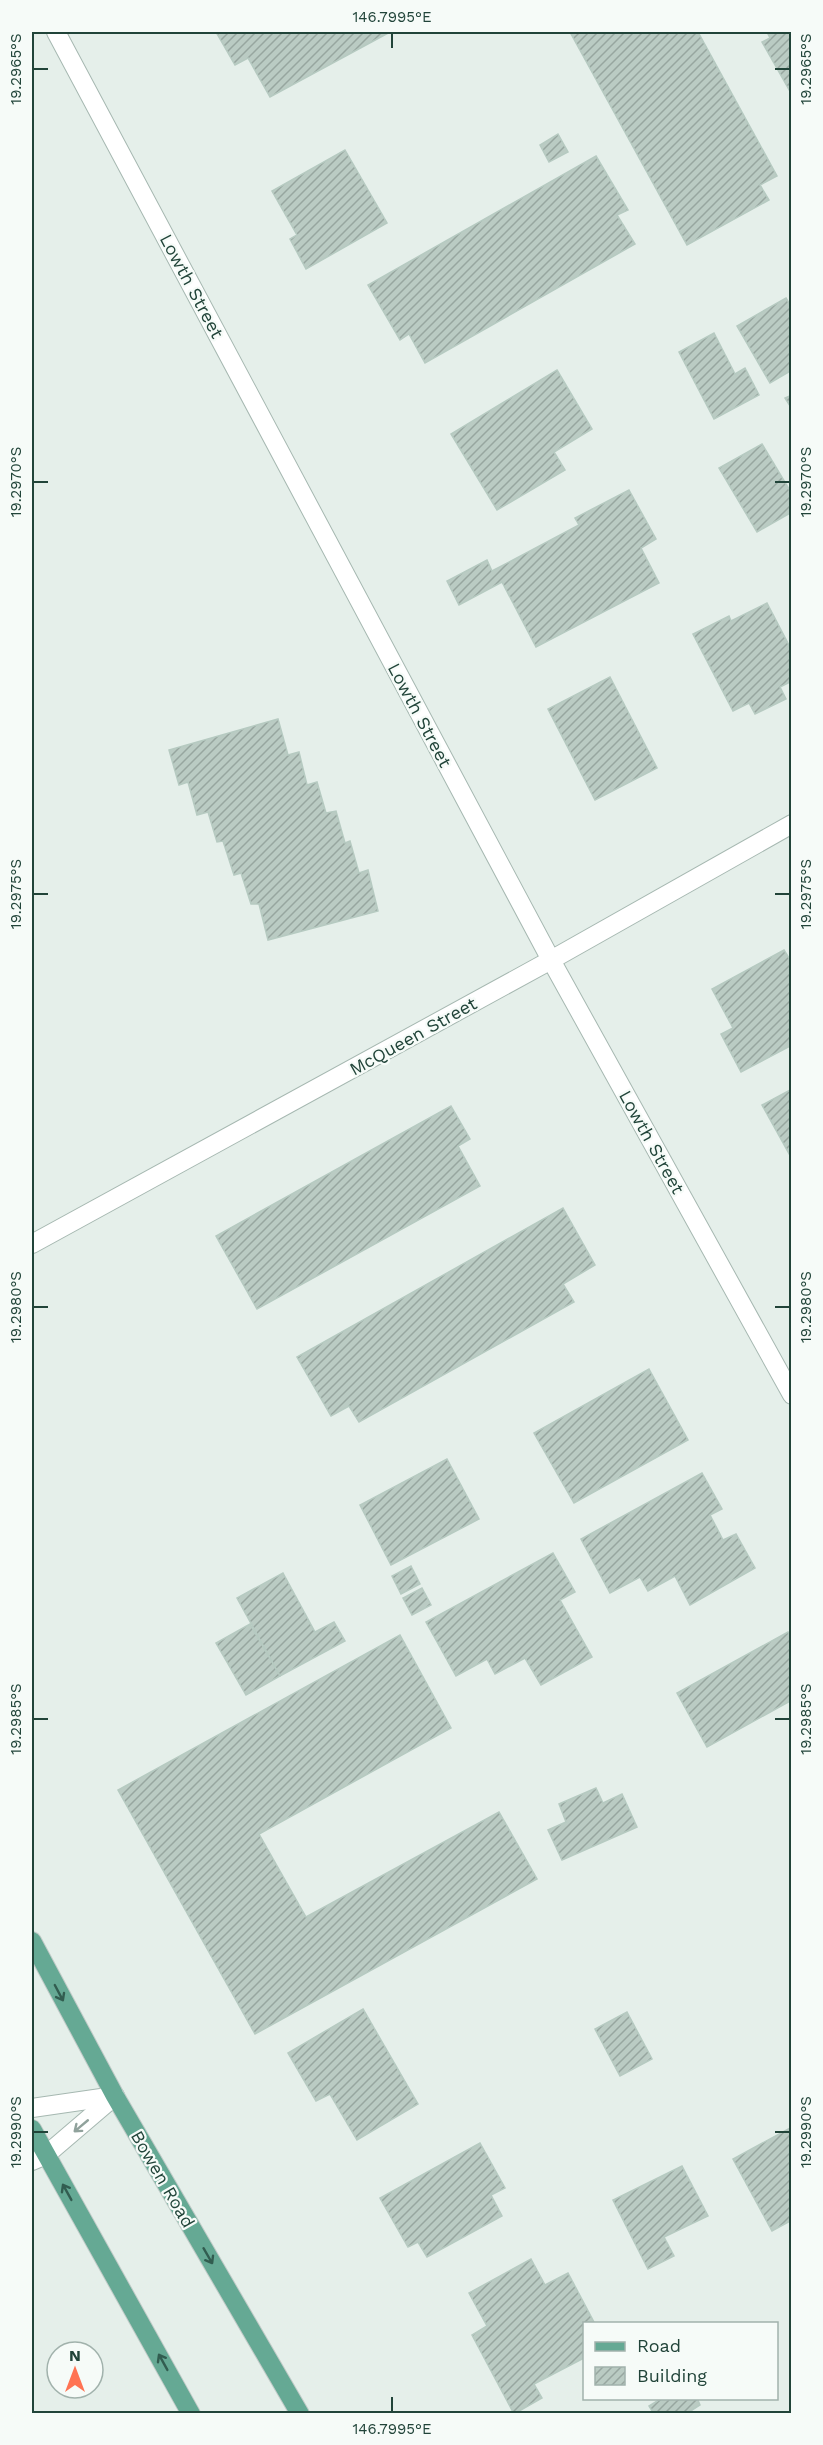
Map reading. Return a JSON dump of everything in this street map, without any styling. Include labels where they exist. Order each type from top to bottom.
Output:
[{"type":"main road","name":"Bowen Road","points":[[32,1941],[115,2096],[300,2414]]},
{"type":"main road","points":[[32,2129],[39,2158],[191,2414]]},
{"type":"street","name":"Lowth Street","points":[[56,32],[551,960],[792,1395]]},
{"type":"street","name":"McQueen Street","points":[[32,1244],[551,960],[792,824]]},
{"type":"street","points":[[32,2108],[115,2096]]},
{"type":"street","points":[[39,2158],[115,2096]]},
{"type":"building","points":[[216,32],[390,32],[270,97],[248,58],[235,65]]},
{"type":"building","points":[[570,32],[698,32],[777,176],[760,185],[769,200],[687,245]]},
{"type":"building","points":[[767,32],[792,32],[792,95],[762,42],[770,38]]},
{"type":"building","points":[[558,134],[568,152],[549,162],[540,145]]},
{"type":"building","points":[[345,150],[387,223],[306,269],[290,239],[297,235],[272,191]]},
{"type":"building","points":[[596,156],[628,210],[617,215],[635,244],[425,363],[409,334],[400,340],[368,285]]},
{"type":"building","points":[[786,298],[792,308],[792,370],[770,383],[737,326]]},
{"type":"building","points":[[714,333],[735,374],[745,368],[759,395],[714,419],[679,352]]},
{"type":"building","points":[[557,370],[592,429],[554,452],[565,470],[497,510],[451,434]]},
{"type":"building","points":[[792,395],[792,409],[785,398]]},
{"type":"building","points":[[762,444],[792,494],[792,512],[757,532],[719,468]]},
{"type":"building","points":[[629,490],[656,539],[641,548],[659,583],[536,647],[502,582],[459,605],[447,581],[487,560],[492,571],[579,525],[575,518]]},
{"type":"building","points":[[767,603],[792,651],[792,681],[780,687],[786,699],[755,714],[749,703],[733,711],[693,634],[729,616],[731,621]]},
{"type":"building","points":[[610,677],[657,768],[595,800],[548,709]]},
{"type":"building","points":[[278,719],[288,755],[299,752],[307,785],[317,782],[326,813],[336,811],[345,843],[350,841],[359,873],[368,870],[378,911],[268,940],[259,904],[251,904],[241,873],[234,875],[223,841],[217,842],[208,812],[197,815],[188,782],[179,785],[169,750]]},
{"type":"building","points":[[784,950],[792,963],[792,1045],[741,1072],[721,1034],[733,1028],[712,989]]},
{"type":"building","points":[[792,1089],[792,1159],[762,1105]]},
{"type":"building","points":[[451,1106],[470,1139],[458,1146],[480,1186],[257,1309],[216,1236]]},
{"type":"building","points":[[563,1208],[595,1265],[563,1284],[574,1302],[359,1422],[349,1406],[331,1416],[297,1357]]},
{"type":"building","points":[[649,1369],[688,1440],[574,1503],[534,1433]]},
{"type":"building","points":[[447,1459],[479,1519],[391,1565],[360,1505]]},
{"type":"building","points":[[702,1473],[722,1509],[710,1515],[723,1540],[736,1534],[755,1568],[690,1605],[675,1576],[648,1591],[640,1577],[610,1593],[581,1539]]},
{"type":"building","points":[[553,1553],[575,1592],[560,1600],[592,1657],[541,1685],[525,1658],[495,1674],[487,1659],[456,1676],[426,1622]]},
{"type":"building","points":[[411,1566],[420,1584],[401,1594],[392,1576]]},
{"type":"building","points":[[283,1573],[315,1632],[334,1622],[345,1641],[280,1676],[237,1598]]},
{"type":"building","points":[[422,1588],[431,1605],[412,1615],[403,1598]]},
{"type":"building","points":[[250,1624],[280,1676],[246,1695],[216,1643]]},
{"type":"building","points":[[788,1632],[792,1638],[792,1700],[707,1747],[677,1693]]},
{"type":"building","points":[[400,1635],[451,1728],[259,1834],[306,1917],[499,1812],[537,1879],[255,2034],[118,1790]]},
{"type":"building","points":[[596,1788],[603,1803],[622,1794],[637,1827],[562,1860],[548,1830],[566,1822],[559,1804]]},
{"type":"building","points":[[363,2009],[418,2104],[357,2140],[330,2094],[316,2101],[288,2053]]},
{"type":"building","points":[[627,2012],[652,2059],[620,2076],[595,2029]]},
{"type":"building","points":[[792,2127],[792,2220],[772,2231],[733,2159]]},
{"type":"building","points":[[480,2143],[505,2188],[491,2195],[502,2216],[427,2257],[418,2242],[408,2247],[380,2198]]},
{"type":"building","points":[[682,2166],[708,2216],[664,2237],[674,2256],[648,2269],[613,2200]]},
{"type":"building","points":[[531,2259],[545,2285],[568,2273],[594,2322],[583,2322],[583,2359],[534,2384],[542,2398],[514,2414],[472,2335],[487,2326],[469,2293]]},
{"type":"building","points":[[659,2400],[698,2400],[700,2405],[686,2414],[654,2414],[649,2406]]}]
